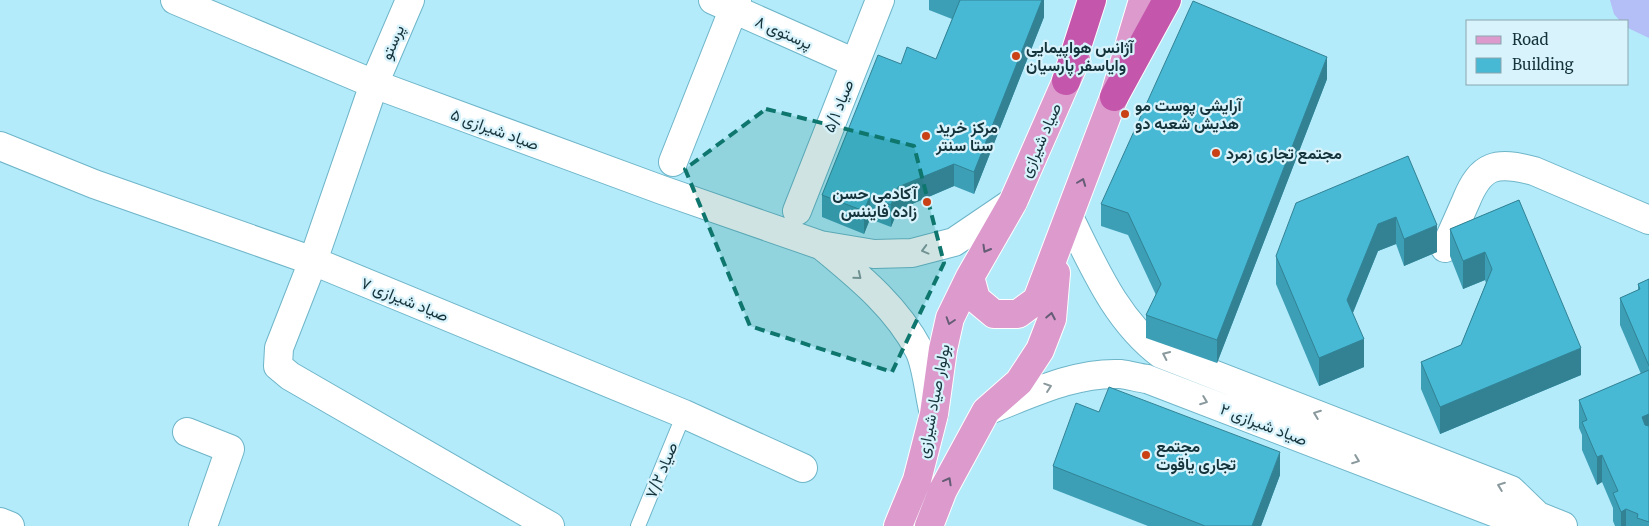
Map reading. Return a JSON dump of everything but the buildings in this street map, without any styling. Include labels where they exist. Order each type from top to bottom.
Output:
[{"type":"highway","points":[[1066,81],[1092,0]]},
{"type":"highway","points":[[1114,97],[1167,0]]},
{"type":"main road","name":"صیاد شیرازی","points":[[970,277],[1013,202],[1104,0]]},
{"type":"main road","points":[[970,277],[976,299],[994,314],[1018,314],[1037,300],[1114,97],[1143,0]]},
{"type":"main road","points":[[929,526],[942,490],[986,411],[1019,382],[1040,350],[1052,319],[1059,244]]},
{"type":"main road","name":"بولوار صیاد شیرازی","points":[[898,526],[917,480],[934,414],[943,349],[950,318],[970,277]]},
{"type":"street","name":"صیاد شیرازی ۵","points":[[175,0],[374,84],[662,190],[820,245],[874,254],[912,253],[954,242],[1013,202]]},
{"type":"street","name":"پرستو","points":[[410,0],[374,84],[313,261],[279,348],[278,366],[290,376],[550,526]]},
{"type":"street","name":"صیاد ۵/۱","points":[[797,211],[880,0]]},
{"type":"street","name":"پرستوی ۸","points":[[728,3],[855,63]]},
{"type":"street","points":[[673,162],[728,3]]},
{"type":"street","name":"صیاد شیرازی ۷","points":[[0,146],[94,184],[313,261],[684,414],[802,468]]},
{"type":"street","points":[[1445,248],[1474,183],[1482,172],[1496,166],[1514,166],[1534,171],[1649,220]]},
{"type":"street","name":"صیاد شیرازی ۲","points":[[1069,217],[1118,309],[1143,340],[1162,354],[1512,490],[1545,523]]},
{"type":"street","name":"صیاد شیرازی ۵","points":[[820,245],[865,282],[895,315],[919,351],[934,414]]},
{"type":"street","name":"صیاد شیرازی ۲","points":[[986,411],[1050,386],[1086,377],[1121,374],[1147,379],[1509,518],[1545,523]]},
{"type":"street","points":[[187,432],[230,449],[203,526]]},
{"type":"street","points":[[0,522],[10,526]]},
{"type":"lane","name":"صیاد ۷/۲","points":[[638,526],[684,414]]},
{"type":"highlighted area","points":[[766,109],[914,146],[944,263],[892,372],[750,326],[685,169]]},
{"type":"water","points":[[1610,0],[1649,0],[1649,38],[1629,28],[1629,20],[1619,20],[1614,14]]},
{"type":"place","name":"آژانس هواپیمایی وایاسفر پارسیان","points":[[1016,56]]},
{"type":"place","name":"آرایشی پوست مو هدیش شعبه دو","points":[[1125,114]]},
{"type":"place","name":"مرکز خرید ستا سنتر","points":[[926,136]]},
{"type":"place","name":"مجتمع تجاری زمرد","points":[[1216,153]]},
{"type":"place","name":"آکادمی حسن زاده فایننس","points":[[927,202]]},
{"type":"place","name":"مجتمع تجاری یاقوت","points":[[1146,455]]}]
